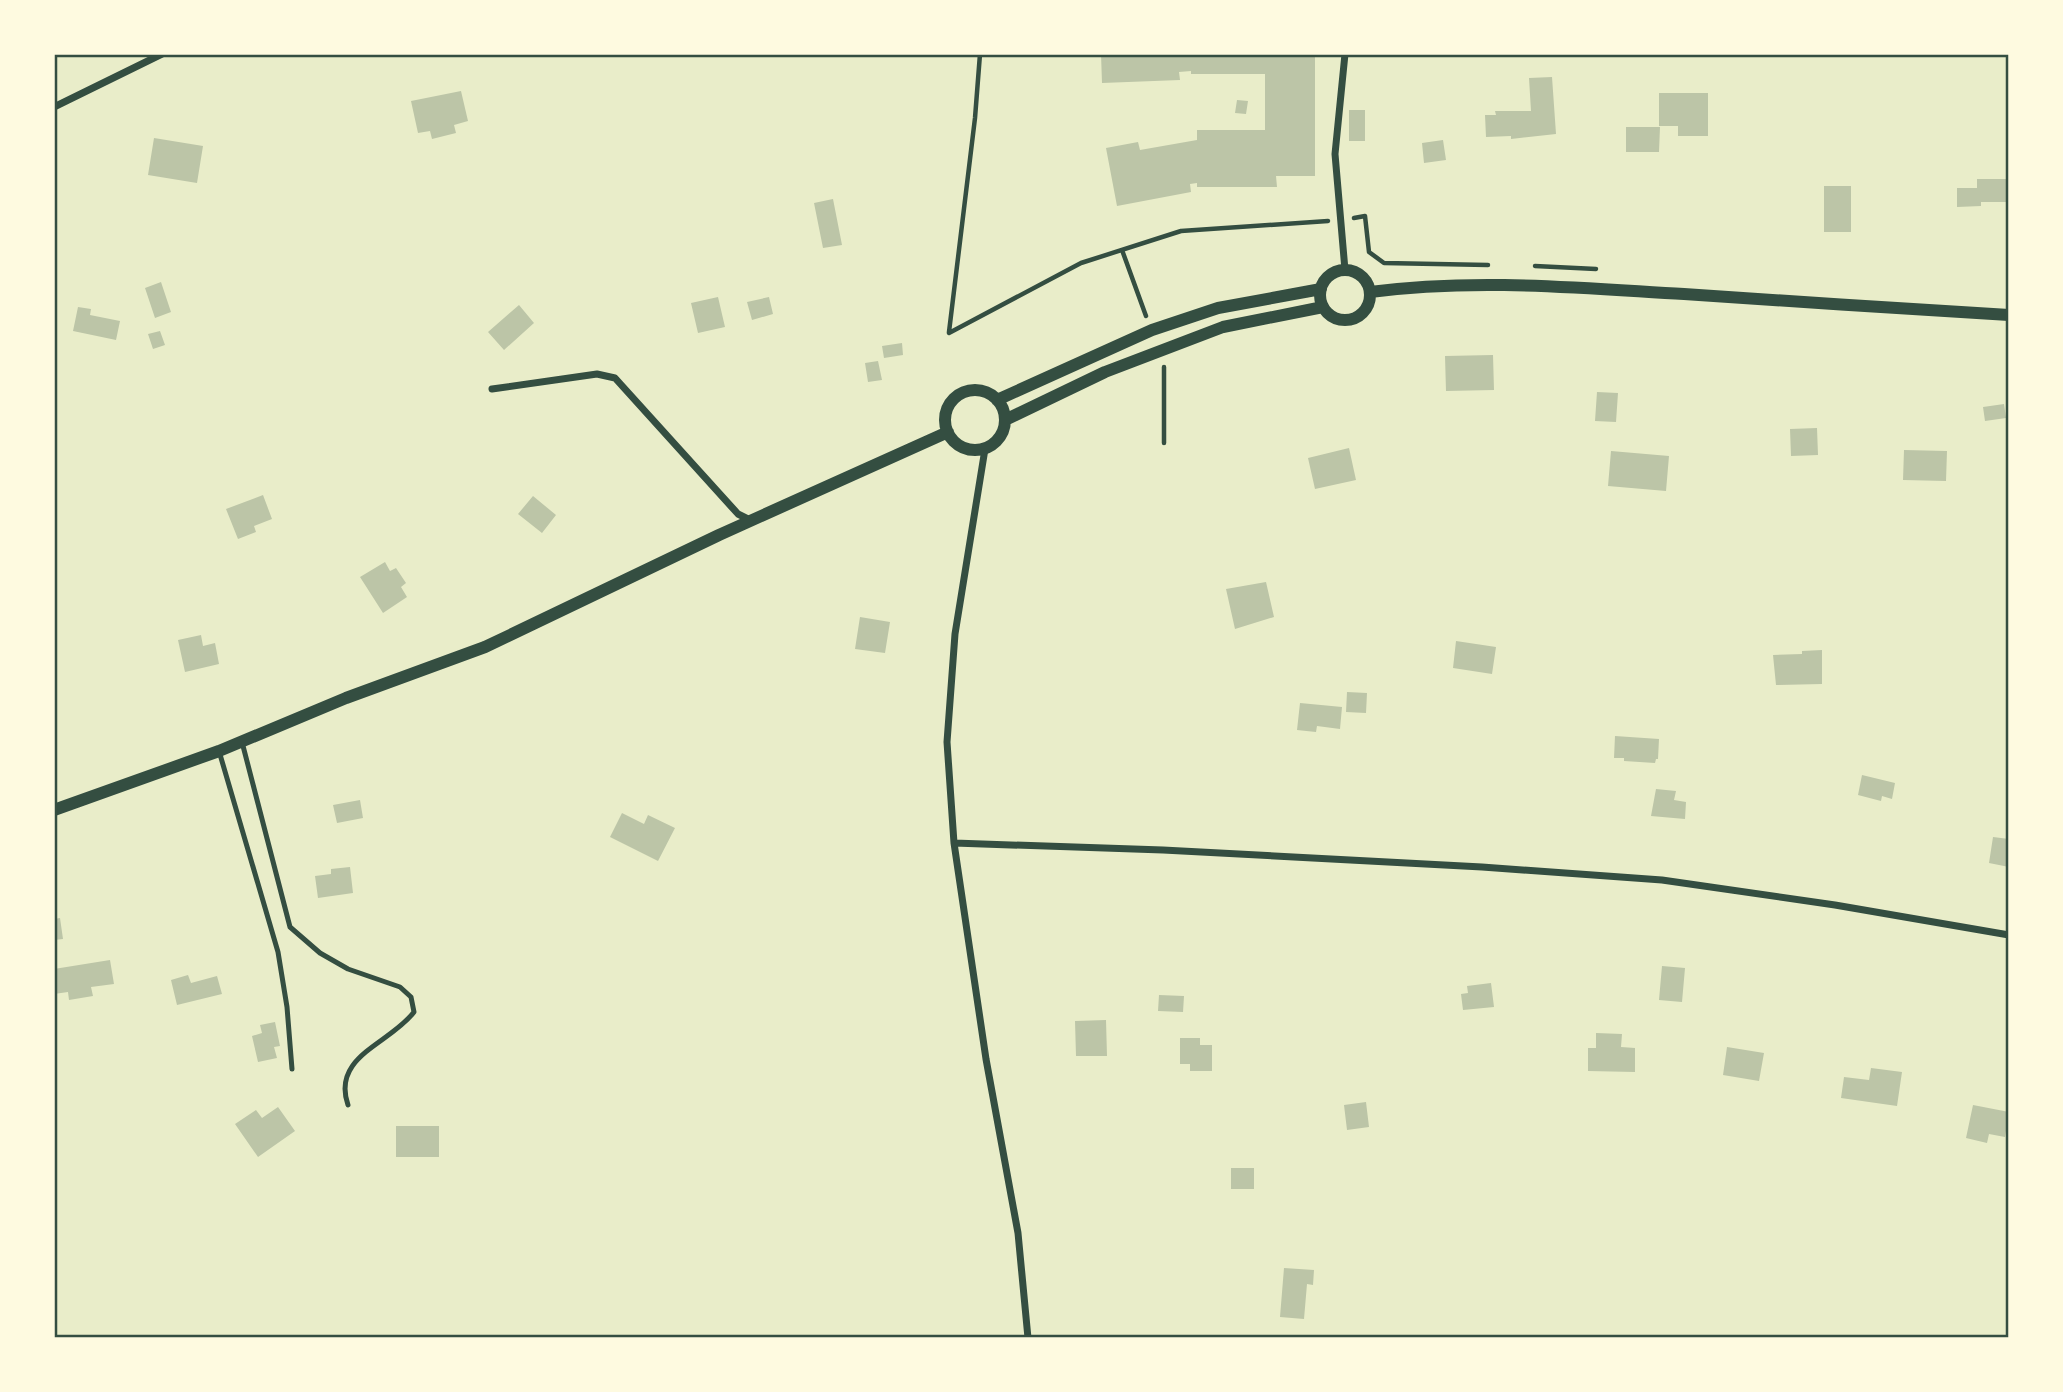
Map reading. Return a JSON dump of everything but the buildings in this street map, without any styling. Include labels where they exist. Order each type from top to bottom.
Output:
[{"type":"street","points":[[54,107],[162,54]]},
{"type":"street","points":[[1345,54],[1335,154],[1345,270]]},
{"type":"street","points":[[1345,270],[1359,274],[1365,280],[1370,292],[1368,306],[1355,318],[1337,319],[1323,307],[1321,289],[1330,275],[1345,270]]},
{"type":"street","points":[[1370,292],[1411,286],[1563,286],[2009,315]]},
{"type":"street","points":[[997,400],[1152,330],[1218,308],[1321,289]]},
{"type":"street","points":[[1005,420],[1105,372],[1223,327],[1323,307]]},
{"type":"street","points":[[492,389],[597,373],[615,378],[738,514],[751,521]]},
{"type":"street","points":[[974,390],[997,400],[1005,420],[998,440],[985,449],[976,451],[962,448],[953,441],[945,416],[955,398],[974,390]]},
{"type":"street","points":[[54,810],[219,751],[346,698],[485,647],[751,521],[948,432]]},
{"type":"street","points":[[985,449],[955,634],[947,742],[954,843],[986,1059],[1018,1233],[1028,1338]]},
{"type":"street","points":[[954,843],[1163,850],[1482,867],[1662,880],[1835,905],[2009,935]]},
{"type":"lane","points":[[242,742],[290,927],[320,953],[348,969],[400,987],[411,997],[414,1012],[405,1024],[360,1056],[349,1069],[344,1091],[348,1105]]},
{"type":"lane","points":[[219,751],[278,952],[288,1007],[292,1069]]},
{"type":"path","points":[[949,333],[980,54]]}]
